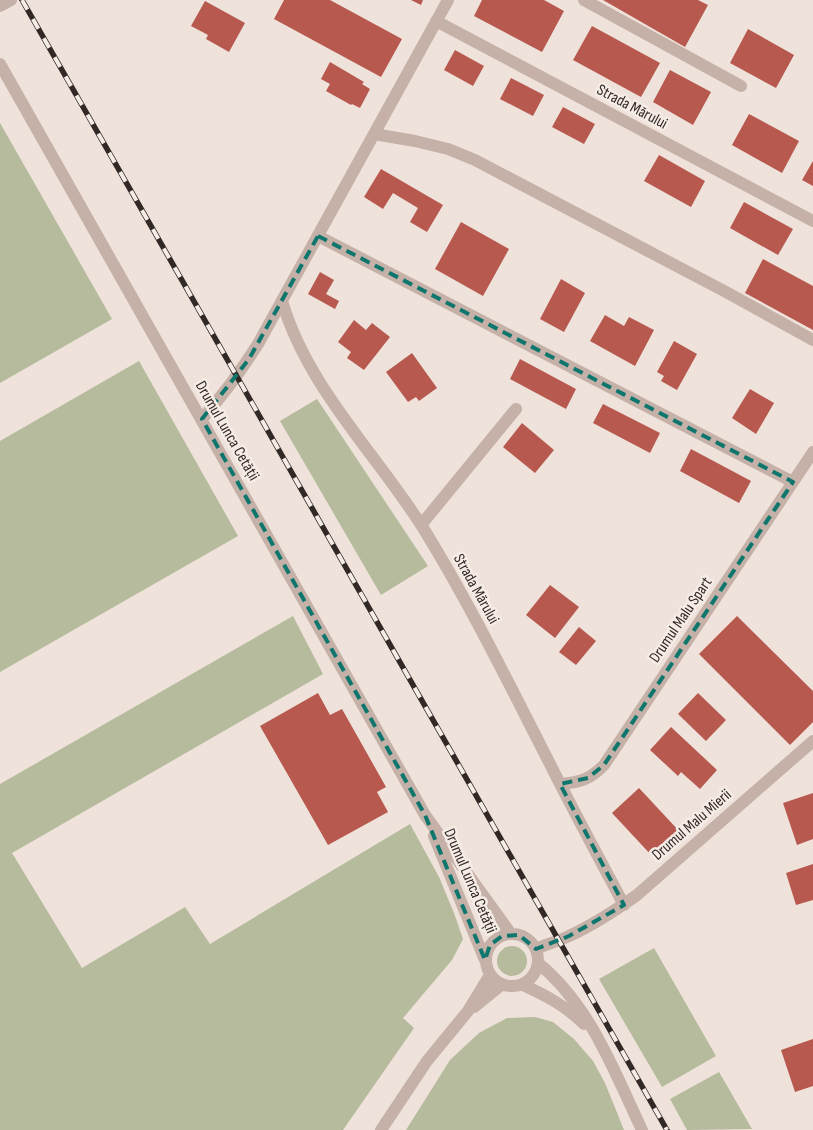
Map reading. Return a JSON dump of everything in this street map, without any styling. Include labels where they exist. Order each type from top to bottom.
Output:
[{"type":"street","points":[[0,6],[11,0]]},
{"type":"street","points":[[202,419],[225,393],[258,344],[448,0]]},
{"type":"street","points":[[584,0],[741,86]]},
{"type":"street","name":"Strada Mărului","points":[[436,21],[813,221]]},
{"type":"street","name":"Drumul Lunca Cetății","points":[[0,64],[425,815],[511,934]]},
{"type":"street","points":[[374,134],[415,140],[448,149],[475,160],[813,340]]},
{"type":"street","points":[[318,236],[793,482]]},
{"type":"street","name":"Strada Mărului","points":[[282,301],[287,320],[306,361],[332,401],[421,525],[465,601],[624,905]]},
{"type":"street","points":[[421,525],[516,409]]},
{"type":"street","name":"Drumul Malu Spart","points":[[560,784],[577,782],[588,778],[604,765],[813,452]]},
{"type":"street","name":"Drumul Malu Mierii","points":[[536,949],[569,936],[624,905],[813,741]]},
{"type":"street","name":"Drumul Lunca Cetății","points":[[425,815],[485,960]]},
{"type":"street","points":[[519,935],[526,938],[536,949],[537,970],[529,981],[516,987],[501,985],[495,981],[486,968],[485,960],[490,945],[502,936],[519,935]]},
{"type":"street","points":[[538,963],[556,979],[587,1020],[598,1038],[642,1130]]},
{"type":"street","points":[[381,1130],[427,1060],[468,1012],[490,975]]},
{"type":"street","points":[[523,984],[560,1004],[598,1038]]},
{"type":"street","points":[[468,1012],[501,985]]},
{"type":"highlighted area","points":[[318,236],[793,482],[604,765],[588,778],[560,784],[624,905],[569,936],[536,949],[519,935],[502,936],[490,945],[485,960],[425,815],[202,419],[249,359]]},
{"type":"green space","points":[[0,123],[112,319],[0,383]]},
{"type":"green space","points":[[139,361],[238,536],[0,672],[0,441]]},
{"type":"green space","points":[[317,399],[428,566],[381,595],[280,421]]},
{"type":"green space","points":[[293,616],[323,674],[12,853],[82,968],[185,907],[210,944],[410,824],[439,877],[463,939],[452,960],[403,1018],[414,1028],[343,1130],[0,1130],[0,784]]},
{"type":"green space","points":[[512,946],[523,950],[527,961],[523,972],[512,976],[501,972],[497,961],[501,950]]},
{"type":"green space","points":[[654,948],[716,1056],[662,1087],[599,979]]},
{"type":"green space","points":[[535,1017],[553,1022],[574,1039],[593,1061],[605,1083],[624,1130],[406,1130],[450,1060],[479,1033],[507,1018]]},
{"type":"green space","points":[[719,1072],[752,1129],[687,1130],[670,1099]]},
{"type":"building","points":[[284,0],[330,0],[402,39],[381,77],[274,19]]},
{"type":"building","points":[[411,0],[423,0],[421,5]]},
{"type":"building","points":[[482,0],[544,0],[564,11],[542,52],[474,16]]},
{"type":"building","points":[[603,0],[698,0],[708,5],[685,47]]},
{"type":"building","points":[[205,1],[245,23],[229,52],[206,39],[208,35],[191,26]]},
{"type":"building","points":[[592,26],[660,63],[641,97],[573,60]]},
{"type":"building","points":[[748,29],[794,55],[776,88],[730,63]]},
{"type":"building","points":[[455,50],[484,66],[473,86],[444,70]]},
{"type":"building","points":[[330,62],[364,82],[362,84],[370,89],[360,108],[326,91],[330,84],[321,79]]},
{"type":"building","points":[[670,70],[711,92],[693,125],[653,102]]},
{"type":"building","points":[[511,78],[544,95],[533,116],[500,99]]},
{"type":"building","points":[[563,107],[595,124],[584,144],[552,127]]},
{"type":"building","points":[[749,114],[799,141],[782,173],[732,145]]},
{"type":"building","points":[[659,155],[705,181],[691,207],[644,181]]},
{"type":"building","points":[[813,161],[813,186],[802,180]]},
{"type":"building","points":[[381,169],[443,205],[427,232],[410,222],[418,208],[393,193],[383,209],[364,197]]},
{"type":"building","points":[[744,202],[793,229],[778,255],[730,228]]},
{"type":"building","points":[[461,222],[509,249],[483,296],[435,269]]},
{"type":"building","points":[[763,259],[813,286],[813,330],[745,293]]},
{"type":"building","points":[[320,272],[334,280],[326,294],[339,301],[335,309],[308,294]]},
{"type":"building","points":[[561,279],[585,293],[564,332],[540,319]]},
{"type":"building","points":[[605,315],[624,326],[629,317],[654,330],[635,366],[590,341]]},
{"type":"building","points":[[354,320],[366,330],[372,323],[390,337],[364,370],[347,358],[351,352],[338,342]]},
{"type":"building","points":[[674,341],[697,354],[677,390],[661,381],[664,376],[657,372]]},
{"type":"building","points":[[412,353],[437,388],[419,401],[416,397],[408,402],[386,372]]},
{"type":"building","points":[[520,359],[576,389],[566,409],[510,379]]},
{"type":"building","points":[[750,389],[774,403],[756,434],[732,418]]},
{"type":"building","points":[[603,404],[660,433],[650,453],[593,423]]},
{"type":"building","points":[[522,423],[554,450],[535,473],[503,447]]},
{"type":"building","points":[[691,449],[751,481],[739,503],[680,471]]},
{"type":"building","points":[[550,585],[579,607],[555,638],[526,615]]},
{"type":"building","points":[[737,616],[813,691],[813,722],[790,745],[699,654]]},
{"type":"building","points":[[579,627],[596,641],[576,665],[559,652]]},
{"type":"building","points":[[318,693],[330,715],[342,709],[386,787],[377,792],[388,812],[328,845],[260,726]]},
{"type":"building","points":[[698,693],[726,720],[706,741],[678,714]]},
{"type":"building","points":[[671,727],[717,770],[700,789],[681,772],[678,776],[650,750]]},
{"type":"building","points":[[639,788],[680,832],[653,857],[612,813]]},
{"type":"building","points":[[813,793],[813,839],[797,845],[783,803]]},
{"type":"building","points":[[813,864],[813,900],[796,905],[786,873]]},
{"type":"building","points":[[813,1039],[813,1086],[795,1092],[781,1050]]},
{"type":"railway","points":[[22,0],[667,1130]]}]
